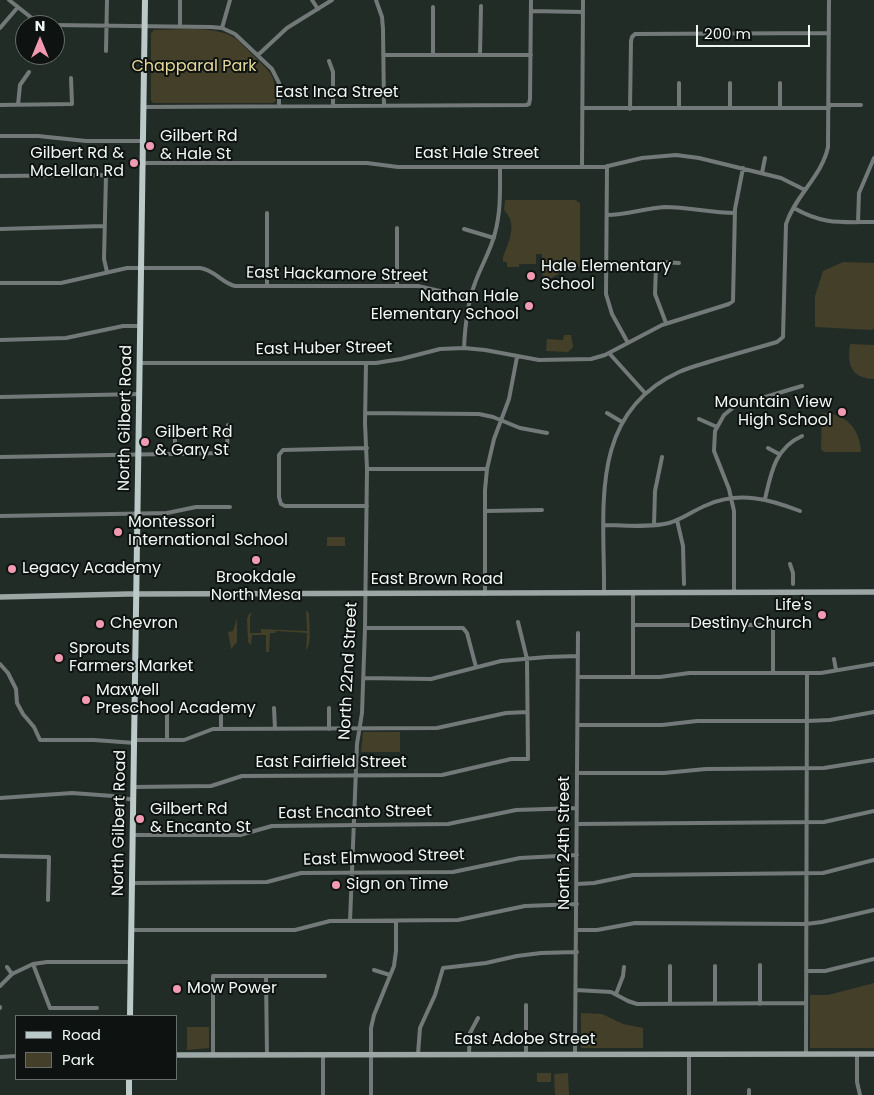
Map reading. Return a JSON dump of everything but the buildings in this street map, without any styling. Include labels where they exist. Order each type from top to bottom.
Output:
[{"type":"main road","name":"North Gilbert Road","points":[[130,1015],[145,0]]},
{"type":"main road","name":"East Brown Road","points":[[0,598],[137,594],[874,592]]},
{"type":"main road","name":"East Adobe Street","points":[[178,1055],[874,1054]]},
{"type":"main road","points":[[129,1080],[129,1095]]},
{"type":"street","points":[[9,0],[28,15]]},
{"type":"street","points":[[106,52],[107,0]]},
{"type":"street","points":[[180,0],[180,26]]},
{"type":"street","points":[[222,28],[230,0]]},
{"type":"street","points":[[312,0],[318,9]]},
{"type":"street","points":[[258,55],[287,28],[332,0]]},
{"type":"street","points":[[376,0],[383,23],[384,106]]},
{"type":"street","points":[[383,55],[531,55],[531,0]]},
{"type":"street","points":[[582,167],[583,0]]},
{"type":"street","points":[[604,593],[606,464],[612,442],[622,422],[645,393],[663,380],[682,370],[782,339],[784,333],[785,232],[788,217],[821,167],[826,155],[829,137],[828,0]]},
{"type":"street","points":[[480,6],[480,55]]},
{"type":"street","points":[[0,28],[18,7]]},
{"type":"street","points":[[433,7],[433,55]]},
{"type":"street","points":[[531,12],[583,12]]},
{"type":"street","points":[[65,25],[211,26],[222,28],[240,38],[277,76],[280,88],[279,106]]},
{"type":"street","points":[[630,108],[631,41],[635,34],[829,33]]},
{"type":"street","name":"East Inca Street","points":[[144,106],[524,105],[529,104],[530,99],[531,55]]},
{"type":"street","points":[[329,61],[332,72],[333,106]]},
{"type":"street","points":[[18,105],[20,85],[29,72]]},
{"type":"street","points":[[0,105],[72,104],[71,78]]},
{"type":"street","points":[[679,83],[679,108]]},
{"type":"street","points":[[730,83],[730,108]]},
{"type":"street","points":[[780,83],[780,108]]},
{"type":"street","points":[[582,108],[780,108],[861,105]]},
{"type":"street","points":[[0,136],[38,136],[77,141],[143,140]]},
{"type":"street","name":"East Hale Street","points":[[143,163],[367,163],[394,167],[582,167],[607,166],[642,158],[670,155],[693,157],[786,179],[805,190]]},
{"type":"street","points":[[762,173],[765,158]]},
{"type":"street","points":[[858,222],[859,193],[874,158]]},
{"type":"street","points":[[607,166],[607,299],[614,318],[628,343]]},
{"type":"street","points":[[464,348],[466,318],[470,298],[494,238],[499,210],[500,167]]},
{"type":"street","points":[[607,215],[623,215],[648,209],[668,207],[735,214],[736,196],[743,168]]},
{"type":"street","points":[[0,176],[106,175],[104,259],[107,272]]},
{"type":"street","points":[[794,208],[822,221],[874,222]]},
{"type":"street","points":[[266,286],[267,213]]},
{"type":"street","name":"East Huber Street","points":[[140,363],[388,362],[434,350],[464,348],[545,361],[595,359],[666,323],[729,304],[733,301],[735,214]]},
{"type":"street","points":[[0,229],[104,226]]},
{"type":"street","points":[[397,286],[398,228]]},
{"type":"street","points":[[464,229],[494,238]]},
{"type":"street","points":[[666,323],[655,294],[656,266],[660,262],[679,262]]},
{"type":"street","name":"East Hackamore Street","points":[[0,284],[61,283],[127,268],[200,268],[212,271],[231,285],[427,287],[470,298]]},
{"type":"street","points":[[0,340],[66,338],[123,326],[141,326]]},
{"type":"street","points":[[609,353],[645,393]]},
{"type":"street","points":[[485,594],[487,469],[492,445],[511,393],[518,357]]},
{"type":"street","name":"North 22nd Street","points":[[350,921],[357,744],[362,713],[364,678],[367,506],[366,363]]},
{"type":"street","points":[[734,593],[734,515],[731,498],[714,451],[714,436],[717,426],[724,415],[739,404],[802,386]]},
{"type":"street","points":[[0,397],[140,394]]},
{"type":"street","points":[[365,413],[474,413],[501,420],[520,428],[546,433]]},
{"type":"street","points":[[607,413],[622,422]]},
{"type":"street","points":[[699,419],[717,426]]},
{"type":"street","points":[[175,425],[175,454]]},
{"type":"street","points":[[0,457],[224,453],[227,449],[228,425]]},
{"type":"street","points":[[766,499],[773,468],[779,454],[791,442],[802,436]]},
{"type":"street","points":[[367,448],[287,450],[281,451],[279,458],[279,497],[281,504],[285,506],[367,506]]},
{"type":"street","points":[[768,448],[779,454]]},
{"type":"street","points":[[654,525],[655,485],[662,457]]},
{"type":"street","points":[[367,469],[487,469]]},
{"type":"street","points":[[604,525],[654,525],[677,520],[708,504],[731,498],[749,497],[766,499],[800,511]]},
{"type":"street","points":[[0,516],[171,513],[196,507],[230,507]]},
{"type":"street","points":[[485,510],[542,510]]},
{"type":"street","points":[[677,520],[684,550],[684,584]]},
{"type":"street","points":[[790,564],[793,571],[793,584]]},
{"type":"street","points":[[633,593],[633,677]]},
{"type":"street","points":[[0,664],[8,672],[16,689],[18,703],[23,714],[31,722],[40,740],[135,742],[184,740],[213,729],[437,728],[506,713],[527,712],[527,659],[518,622]]},
{"type":"street","points":[[633,625],[773,625],[773,673]]},
{"type":"street","points":[[365,628],[462,628],[467,633],[476,667]]},
{"type":"street","name":"North 24th Street","points":[[575,1054],[578,633]]},
{"type":"street","points":[[364,678],[431,679],[501,661],[578,656]]},
{"type":"street","points":[[834,659],[836,670]]},
{"type":"street","points":[[578,677],[807,673],[874,664]]},
{"type":"street","points":[[806,1054],[807,673]]},
{"type":"street","points":[[167,708],[167,740]]},
{"type":"street","points":[[221,708],[221,729]]},
{"type":"street","points":[[274,708],[275,729]]},
{"type":"street","points":[[329,729],[330,708]]},
{"type":"street","name":"East Fairfield Street","points":[[134,787],[211,786],[242,776],[442,775],[511,759],[528,759],[527,712]]},
{"type":"street","points":[[578,724],[662,725],[697,721],[807,721],[830,720],[874,712]]},
{"type":"street","points":[[578,773],[664,773],[706,769],[807,769],[874,760]]},
{"type":"street","points":[[0,798],[72,793],[113,796],[134,800]]},
{"type":"street","name":"East Encanto Street","points":[[133,835],[240,835],[272,826],[448,824],[516,810],[577,808]]},
{"type":"street","points":[[577,824],[807,823],[824,822],[874,811]]},
{"type":"street","name":"East Elmwood Street","points":[[133,883],[268,882],[300,873],[453,872],[520,858],[577,855]]},
{"type":"street","points":[[0,856],[49,856],[48,900]]},
{"type":"street","points":[[577,884],[594,883],[633,875],[806,875],[823,873],[874,860]]},
{"type":"street","points":[[132,930],[295,930],[330,921],[458,920],[525,906],[577,904]]},
{"type":"street","points":[[577,930],[597,930],[636,923],[806,924],[874,910]]},
{"type":"street","points":[[371,1095],[370,1036],[374,1015],[390,975],[396,951],[396,920]]},
{"type":"street","points":[[418,1054],[420,1028],[435,995],[443,968],[486,964],[517,956],[541,953],[576,952]]},
{"type":"street","points":[[806,971],[825,971],[874,959]]},
{"type":"street","points":[[0,986],[12,974],[33,964],[47,962],[131,962]]},
{"type":"street","points":[[33,964],[50,1008],[97,1008]]},
{"type":"street","points":[[760,965],[760,1004]]},
{"type":"street","points":[[670,966],[670,1004]]},
{"type":"street","points":[[715,966],[715,1004]]},
{"type":"street","points":[[7,967],[12,974]]},
{"type":"street","points":[[616,994],[624,976],[624,968]]},
{"type":"street","points":[[374,970],[390,975]]},
{"type":"street","points":[[213,1055],[213,976],[325,976]]},
{"type":"street","points":[[266,976],[267,1055]]},
{"type":"street","points":[[576,990],[605,990],[637,1004],[806,1004]]},
{"type":"street","points":[[526,1005],[526,1054]]},
{"type":"street","points":[[468,1054],[470,1033],[478,1018]]},
{"type":"street","points":[[689,1054],[689,1095]]},
{"type":"street","points":[[857,1054],[857,1082],[860,1095]]},
{"type":"street","points":[[323,1095],[324,1055]]},
{"type":"street","points":[[0,1056],[15,1056]]},
{"type":"street","points":[[750,1090],[750,1095]]},
{"type":"green space","name":"Chapparal Park","points":[[154,30],[207,30],[217,31],[235,38],[269,71],[275,85],[276,100],[273,103],[153,103],[151,100],[151,33]]},
{"type":"green space","points":[[505,200],[575,200],[580,203],[580,267],[574,267],[574,262],[563,262],[563,271],[543,283],[542,254],[536,254],[536,264],[519,264],[519,267],[507,267],[507,262],[503,262],[503,257],[510,239],[511,221],[504,210]]},
{"type":"green space","points":[[843,262],[874,263],[874,328],[872,330],[815,327],[815,296],[823,271]]},
{"type":"green space","points":[[564,335],[571,335],[573,347],[568,352],[546,351],[547,339],[563,340]]},
{"type":"green space","points":[[850,344],[874,345],[874,379],[860,376],[852,369],[849,358]]},
{"type":"green space","points":[[822,413],[838,416],[850,423],[858,436],[861,452],[824,452],[821,449]]},
{"type":"green space","points":[[327,537],[345,537],[345,546],[327,546]]},
{"type":"green space","points":[[306,610],[309,614],[310,633],[306,651],[307,633],[276,631],[275,633],[270,633],[269,652],[266,652],[266,635],[252,635],[251,645],[248,642],[247,619],[249,614],[252,613],[250,617],[250,633],[261,633],[261,629],[307,631]]},
{"type":"green space","points":[[237,618],[237,642],[231,649],[228,632],[233,631]]},
{"type":"green space","points":[[363,732],[400,732],[400,752],[361,752]]},
{"type":"green space","points":[[874,983],[874,1048],[810,1048],[810,995],[828,995]]},
{"type":"green space","points":[[581,1013],[602,1014],[623,1024],[643,1028],[643,1048],[581,1048]]},
{"type":"green space","points":[[187,1027],[209,1027],[209,1048],[187,1050]]},
{"type":"green space","points":[[537,1073],[551,1073],[551,1082],[537,1082]]},
{"type":"green space","points":[[568,1073],[569,1095],[555,1095],[554,1074]]},
{"type":"place","name":"Gilbert Rd & Hale St","points":[[150,146]]},
{"type":"place","name":"Gilbert Rd & McLellan Rd","points":[[134,163]]},
{"type":"place","name":"Hale Elementary School","points":[[531,276]]},
{"type":"place","name":"Nathan Hale Elementary School","points":[[529,306]]},
{"type":"place","name":"Mountain View High School","points":[[842,412]]},
{"type":"place","name":"Gilbert Rd & Gary St","points":[[145,442]]},
{"type":"place","name":"Montessori International School","points":[[118,532]]},
{"type":"place","name":"Brookdale North Mesa","points":[[256,560]]},
{"type":"place","name":"Legacy Academy","points":[[12,569]]},
{"type":"place","name":"Life's Destiny Church","points":[[822,615]]},
{"type":"place","name":"Chevron","points":[[100,624]]},
{"type":"place","name":"Sprouts Farmers Market","points":[[59,658]]},
{"type":"place","name":"Maxwell Preschool Academy","points":[[86,700]]},
{"type":"place","name":"Gilbert Rd & Encanto St","points":[[140,819]]},
{"type":"place","name":"Sign on Time","points":[[336,885]]},
{"type":"place","name":"Mow Power","points":[[177,989]]}]
